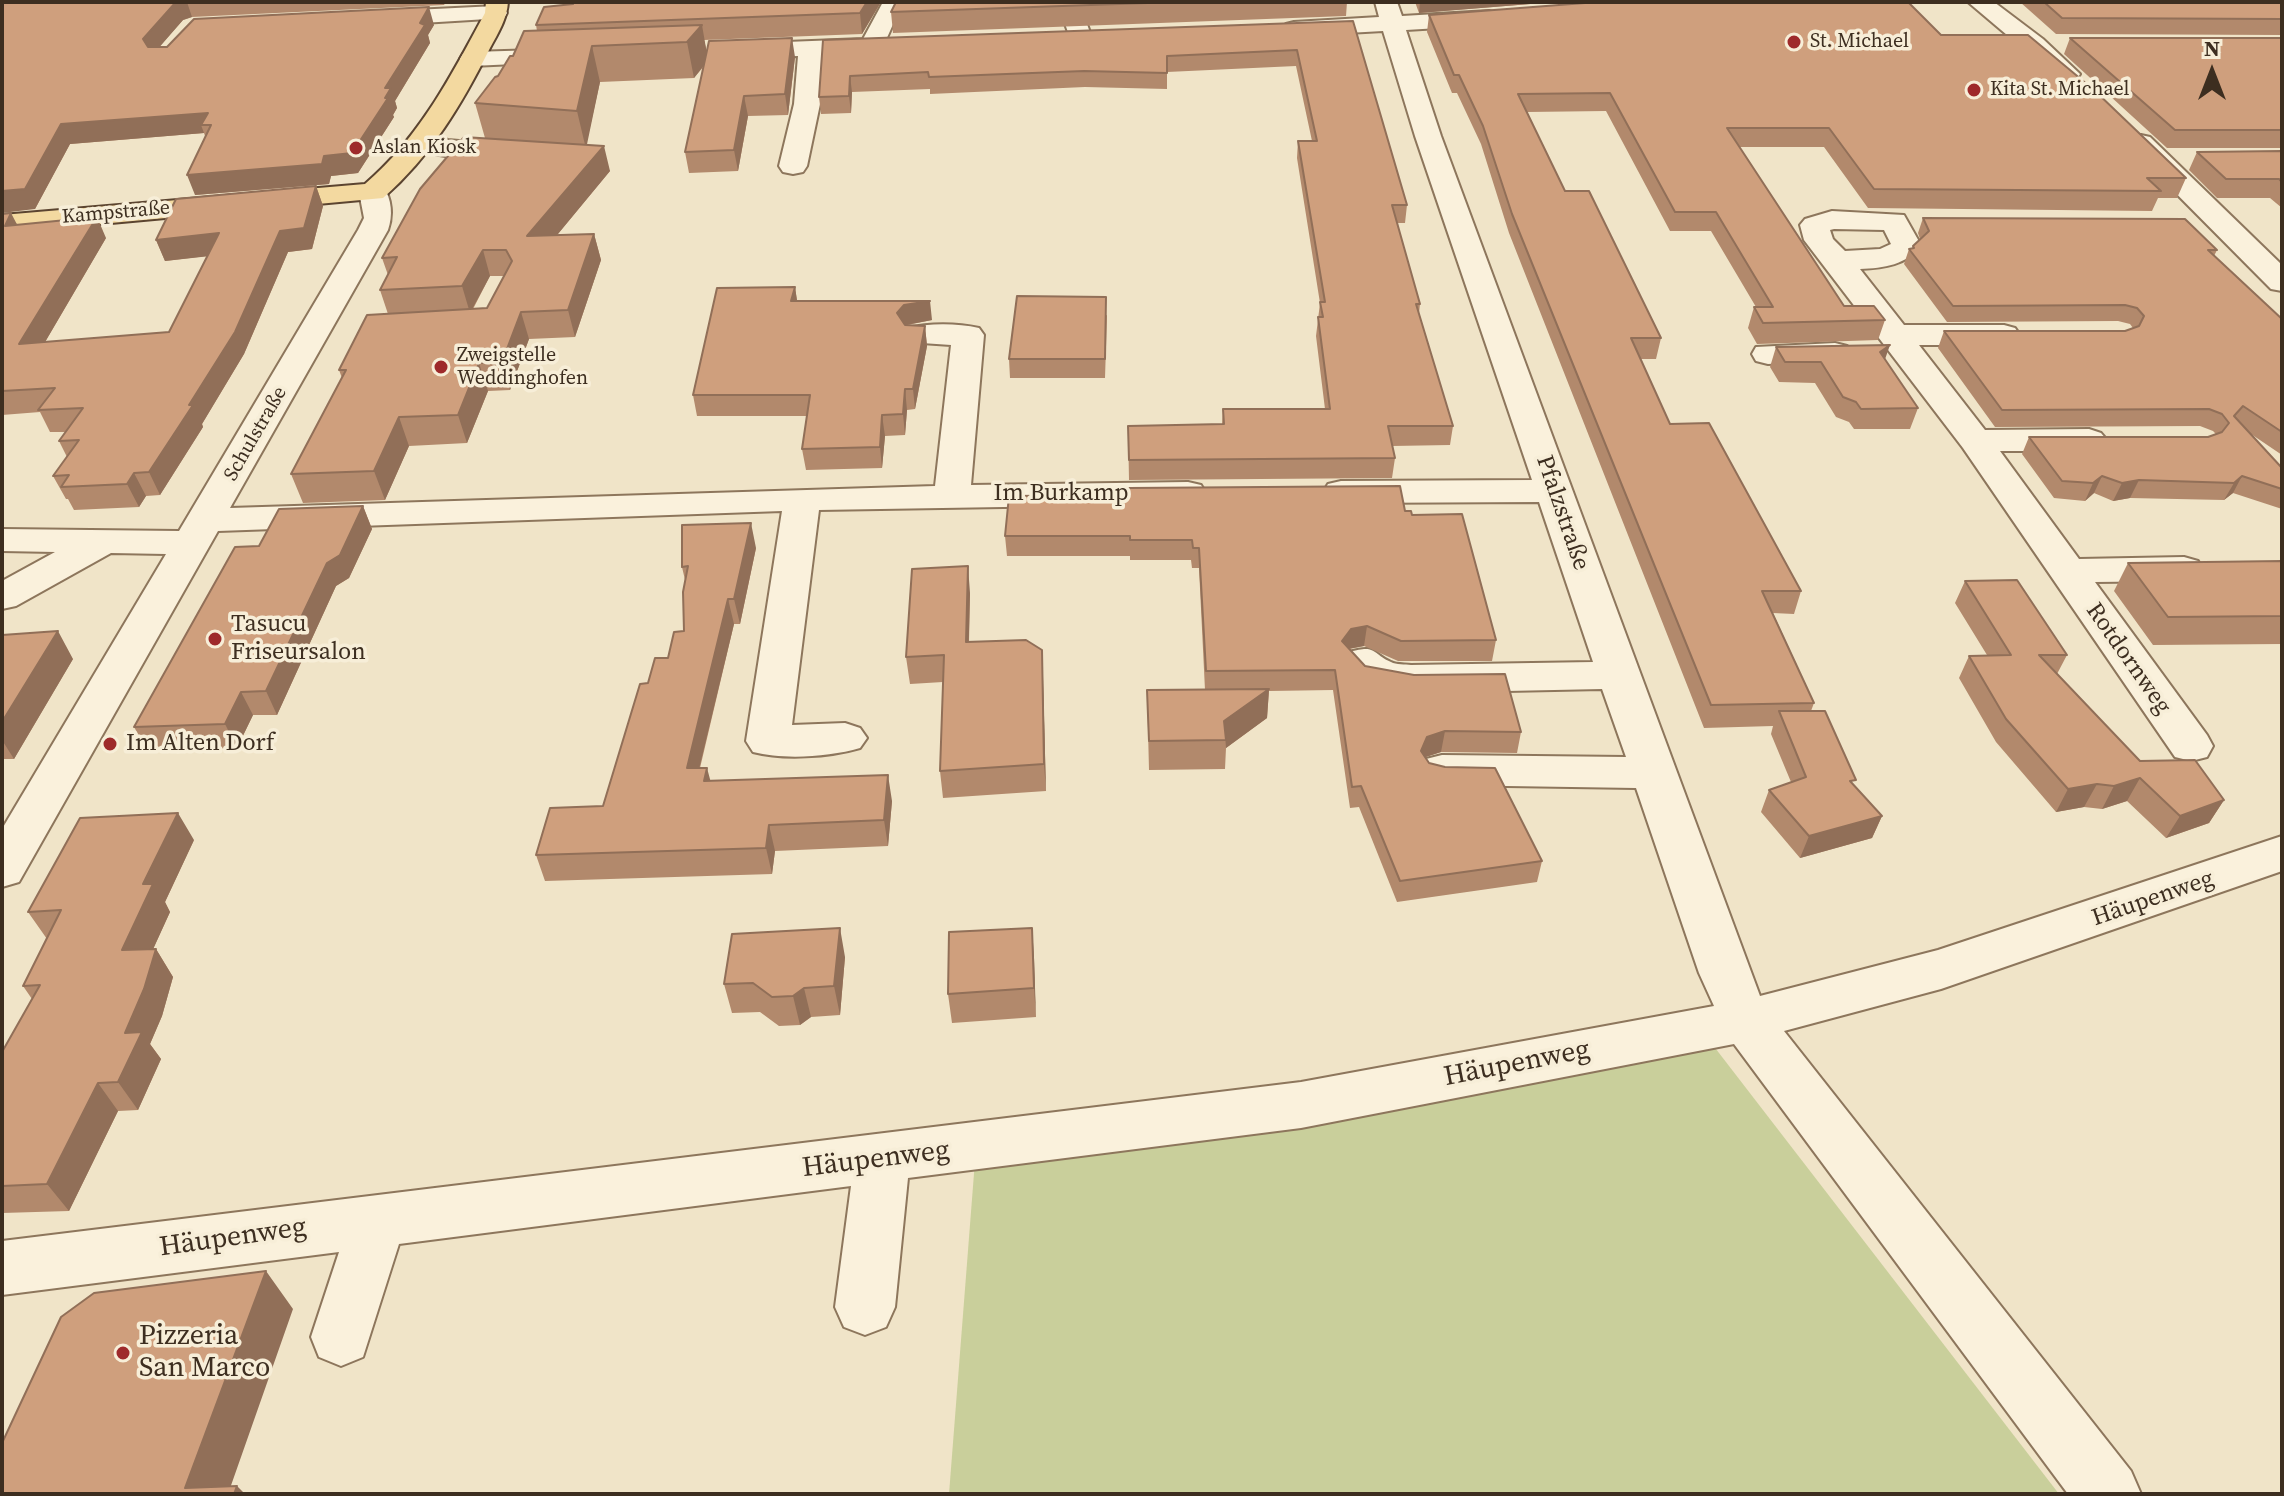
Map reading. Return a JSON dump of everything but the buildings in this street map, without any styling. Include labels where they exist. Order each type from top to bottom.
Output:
[{"type":"main road","points":[[373,192],[393,177],[422,141],[472,59],[496,8]]},
{"type":"main road","name":"Kampstraße","points":[[2,224],[373,192]]},
{"type":"street","points":[[872,46],[887,11],[895,2]]},
{"type":"street","points":[[1068,2],[1080,38]]},
{"type":"street","points":[[1979,2],[2035,44],[2088,92]]},
{"type":"street","points":[[345,20],[496,8]]},
{"type":"street","points":[[1266,30],[1389,13],[1516,16]]},
{"type":"street","name":"Pfalzstraße","points":[[1389,13],[1428,136],[1724,973],[1746,1021]]},
{"type":"street","points":[[1051,39],[1110,37]]},
{"type":"street","points":[[2035,44],[2066,44]]},
{"type":"street","points":[[715,52],[902,45]]},
{"type":"street","points":[[793,166],[807,104],[810,49]]},
{"type":"street","points":[[472,59],[588,56]]},
{"type":"street","points":[[2118,121],[2282,282]]},
{"type":"street","points":[[422,141],[446,148],[540,156]]},
{"type":"street","points":[[2157,159],[2188,159]]},
{"type":"street","name":"Schulstraße","points":[[2,870],[199,532],[329,333],[378,218],[373,192]]},
{"type":"street","name":"Rotdornweg","points":[[1910,221],[1902,251],[1880,258],[1838,260],[1884,348],[1975,441],[2191,746]]},
{"type":"street","points":[[2175,223],[2222,223]]},
{"type":"street","points":[[918,335],[968,335],[952,495]]},
{"type":"street","points":[[1768,354],[2038,335]]},
{"type":"street","points":[[1975,441],[2119,440]]},
{"type":"street","points":[[1301,492],[1555,491]]},
{"type":"street","name":"Im Burkamp","points":[[2,540],[103,542],[199,532],[802,499],[1221,493]]},
{"type":"street","points":[[802,499],[768,741],[845,738]]},
{"type":"street","points":[[2,597],[103,542]]},
{"type":"street","name":"Rotdornweg","points":[[2066,571],[2215,568]]},
{"type":"street","points":[[1364,661],[1378,674],[1411,679],[1620,675]]},
{"type":"street","points":[[1442,770],[1654,773]]},
{"type":"street","name":"Häupenweg","points":[[2,1268],[378,1219],[882,1160],[1301,1105],[1746,1021],[1941,969],[2282,853]]},
{"type":"street","points":[[1746,1021],[2108,1494]]},
{"type":"street","points":[[865,1307],[882,1160]]},
{"type":"street","points":[[341,1337],[378,1219]]},
{"type":"green space","points":[[1709,1040],[2059,1494],[949,1494],[977,1135]]},
{"type":"place","name":"St. Michael","points":[[1794,42]]},
{"type":"place","name":"Kita St. Michael","points":[[1974,90]]},
{"type":"place","name":"Aslan Kiosk","points":[[356,148]]},
{"type":"place","name":"Zweigstelle Weddinghofen","points":[[441,367]]},
{"type":"place","name":"Tasucu Friseursalon","points":[[215,639]]},
{"type":"place","name":"Im Alten Dorf","points":[[110,744]]},
{"type":"place","name":"Pizzeria San Marco","points":[[123,1353]]}]
